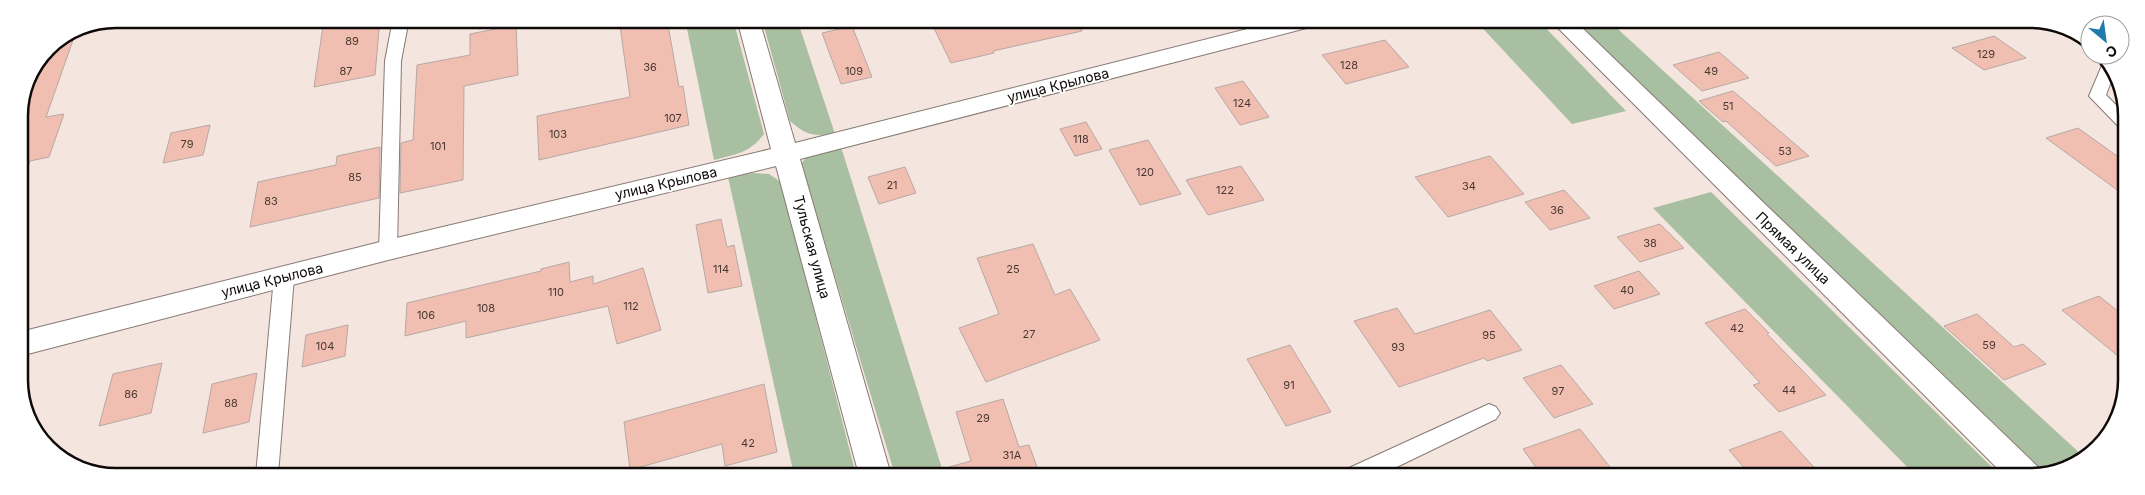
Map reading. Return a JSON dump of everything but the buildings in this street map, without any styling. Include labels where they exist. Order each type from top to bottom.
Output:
[{"type":"street","name":"Тульская улица","points":[[751,28],[873,468]]},
{"type":"street","name":"улица Крылова","points":[[28,342],[388,250],[787,154],[1279,28]]},
{"type":"street","name":"Прямая улица","points":[[1569,28],[2017,467]]},
{"type":"lane","points":[[388,250],[393,61],[398,28]]},
{"type":"lane","points":[[2107,73],[2097,96],[2118,116]]},
{"type":"lane","points":[[268,468],[284,277]]},
{"type":"lane","points":[[1375,467],[1489,413]]},
{"type":"green space","points":[[687,28],[735,28],[764,134],[748,149],[714,160]]},
{"type":"green space","points":[[764,28],[800,28],[835,134],[811,134],[801,130],[790,121]]},
{"type":"green space","points":[[1482,28],[1546,28],[1626,111],[1572,124]]},
{"type":"green space","points":[[1579,28],[1617,28],[2079,452],[2052,465],[2037,467]]},
{"type":"green space","points":[[841,147],[942,468],[893,468],[801,164],[808,155]]},
{"type":"green space","points":[[752,173],[769,174],[781,182],[854,468],[792,468],[728,177]]},
{"type":"green space","points":[[1711,192],[1992,467],[1907,467],[1653,208]]}]
